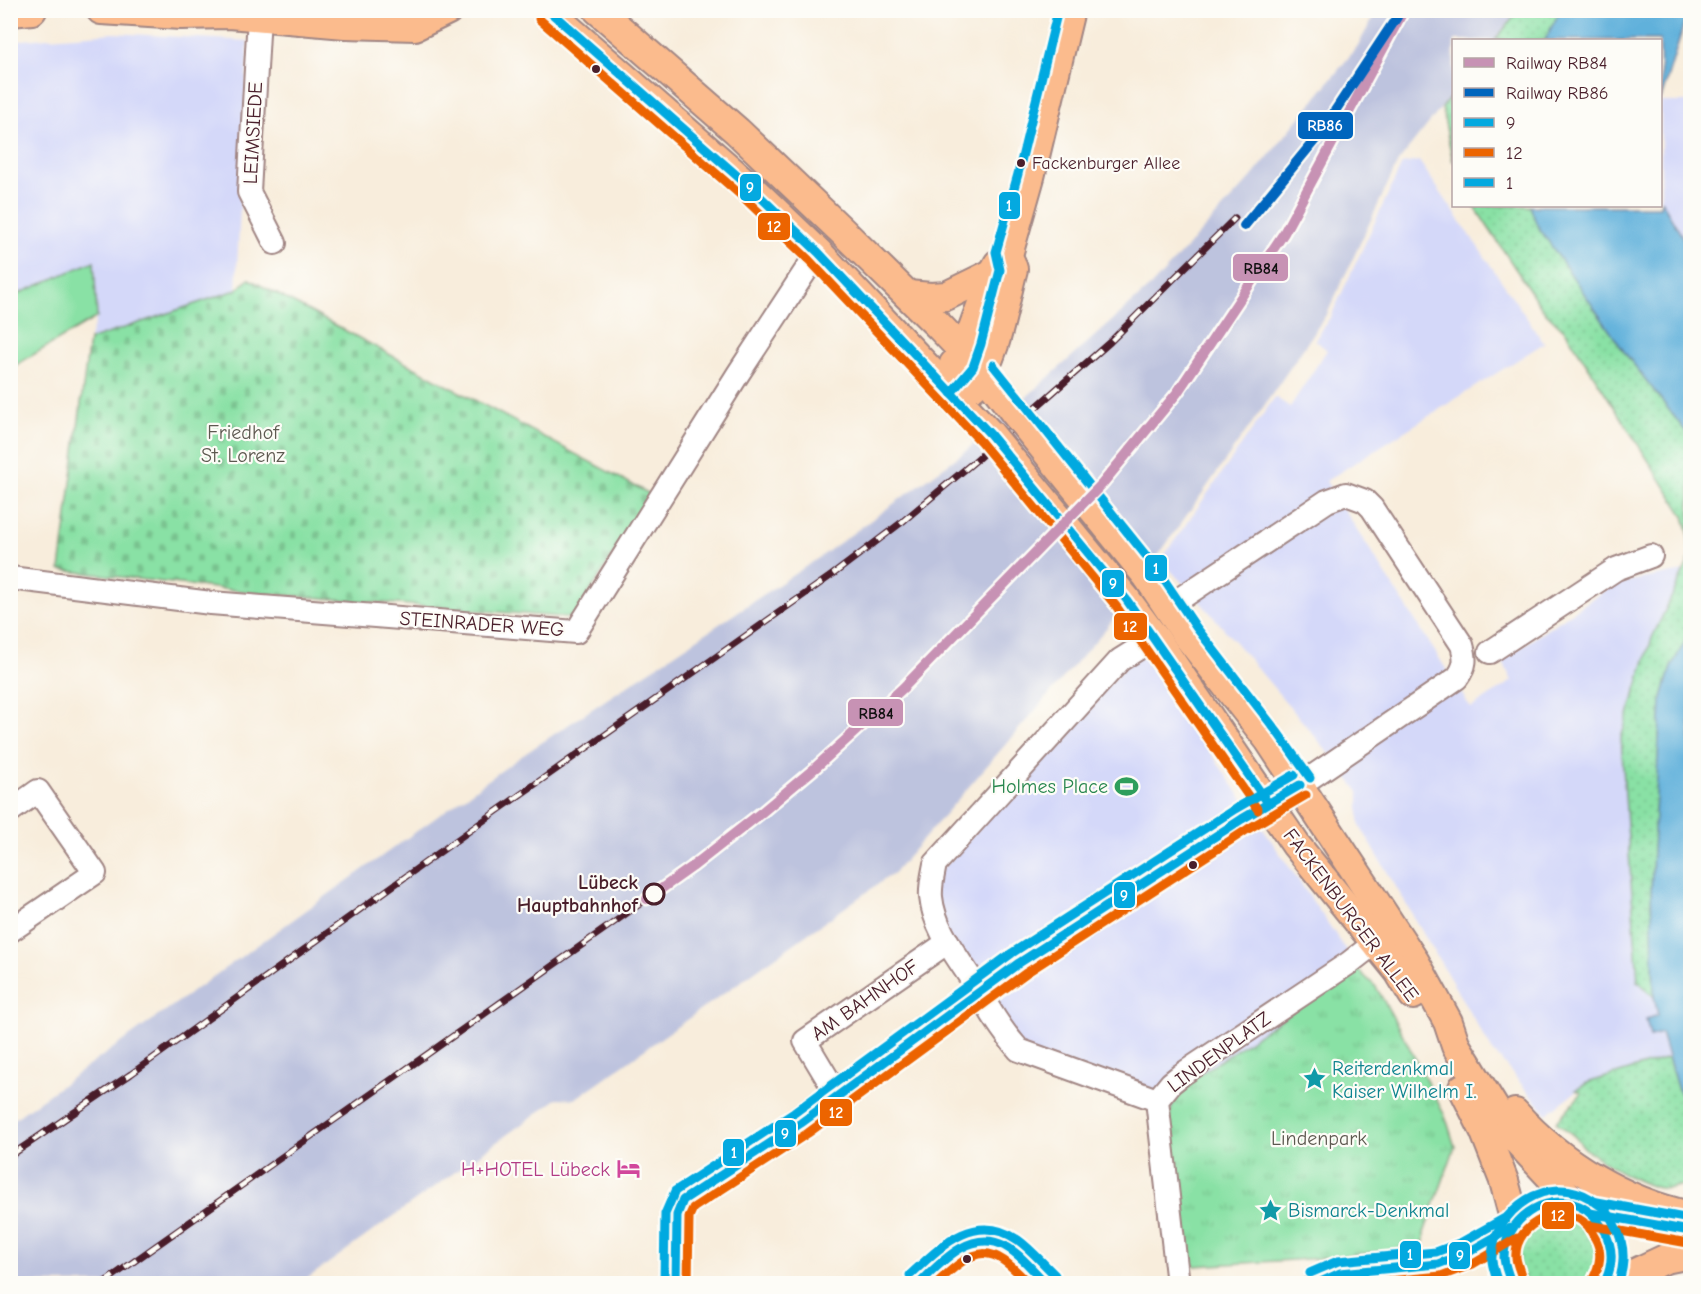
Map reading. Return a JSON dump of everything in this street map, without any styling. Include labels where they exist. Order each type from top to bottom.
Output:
[{"type":"main road","points":[[10,12],[32,10]]},
{"type":"main road","points":[[101,10],[181,15],[228,14],[345,24],[415,26],[448,10]]},
{"type":"main road","name":"FACKENBURGER ALLEE","points":[[547,10],[751,188],[818,252],[990,434],[1126,599],[1296,845],[1402,977],[1436,1034],[1492,1151],[1504,1181],[1513,1225]]},
{"type":"main road","name":"FACKENBURGER ALLEE","points":[[598,10],[736,130],[908,295],[984,373],[1147,576],[1186,634],[1269,740],[1415,962],[1448,1022],[1456,1046],[1509,1132],[1584,1209]]},
{"type":"main road","points":[[940,380],[964,353],[1000,264],[1030,177],[1070,10]]},
{"type":"main road","points":[[908,295],[946,296],[1000,264]]},
{"type":"main road","points":[[960,401],[984,373],[993,347],[1013,269],[1000,264]]},
{"type":"main road","points":[[1448,1022],[1485,1076],[1525,1124],[1552,1148],[1581,1169],[1624,1193],[1653,1206],[1690,1216]]},
{"type":"main road","points":[[1511,1284],[1506,1273],[1503,1252],[1505,1243],[1513,1225],[1528,1210],[1544,1204],[1561,1202],[1690,1231]]},
{"type":"main road","points":[[1584,1209],[1604,1229],[1610,1243],[1611,1266],[1604,1284]]},
{"type":"main road","points":[[1612,1284],[1665,1259],[1690,1254]]},
{"type":"street","name":"LEIMSIEDE","points":[[259,16],[249,192],[275,243]]},
{"type":"street","name":"STEINRADER WEG","points":[[10,578],[211,603],[576,632],[738,374],[818,252]]},
{"type":"street","points":[[676,1284],[677,1215],[683,1200],[801,1123],[1019,963],[1299,785],[1457,678],[1464,668],[1462,645],[1372,508],[1356,496],[1346,494],[1327,501],[1169,606]]},
{"type":"street","points":[[1490,652],[1616,569],[1651,556]]},
{"type":"street","points":[[1155,638],[1120,660],[935,864],[931,896],[936,918],[948,942],[1009,1039],[1019,1050],[1157,1100]]},
{"type":"street","points":[[10,811],[38,791],[95,873],[10,931]]},
{"type":"street","name":"AM BAHNHOF","points":[[838,1096],[804,1041],[948,942]]},
{"type":"street","name":"LINDENPLATZ","points":[[1178,1284],[1157,1100],[1181,1075],[1349,963],[1376,942]]},
{"type":"street","points":[[1315,1284],[1340,1273],[1438,1264],[1453,1260],[1467,1255],[1513,1225]]},
{"type":"shaded area","points":[[1377,11],[1519,11],[1496,39],[1452,39],[1452,94],[1398,162],[1328,312],[1109,625],[895,872],[575,1099],[558,1098],[301,1283],[11,1283],[10,1122],[526,753],[823,555],[966,451],[1151,286],[1250,179],[1357,47]]},
{"type":"shaded area","points":[[114,33],[248,41],[236,290],[89,340],[97,317],[13,295],[11,297],[10,41]]},
{"type":"shaded area","points":[[1662,102],[1690,102],[1690,250],[1662,202]]},
{"type":"shaded area","points":[[1419,161],[1544,343],[1326,481],[1471,708],[1512,681],[1502,660],[1614,584],[1684,571],[1652,638],[1638,981],[1654,997],[1658,1016],[1646,1020],[1660,1033],[1668,1058],[1587,1083],[1547,1114],[1492,1050],[1359,824],[1359,792],[1213,616],[1161,560],[1275,397],[1290,407],[1327,350],[1315,340],[1331,316],[1402,164]]},
{"type":"shaded area","points":[[1140,650],[1360,970],[1356,968],[1178,1091],[1170,1110],[1157,1100],[1019,1049],[948,942],[932,880]]},
{"type":"green space","points":[[1519,10],[1560,11],[1546,39],[1496,39]]},
{"type":"green space","points":[[1452,94],[1452,157],[1442,108]]},
{"type":"green space","points":[[1475,207],[1530,207],[1537,225],[1625,353],[1690,437],[1690,558],[1688,531],[1684,516],[1566,332],[1542,309]]},
{"type":"green space","points":[[94,261],[97,317],[11,368],[11,297]]},
{"type":"green space","name":"Friedhof St. Lorenz","points":[[249,279],[650,494],[574,618],[258,593],[60,570],[89,340],[236,290]]},
{"type":"green space","points":[[1690,558],[1690,633],[1671,667],[1661,701],[1651,890],[1654,997],[1638,981],[1621,738],[1652,638]]},
{"type":"green space","name":"Lindenpark","points":[[1356,968],[1376,987],[1404,1037],[1446,1118],[1455,1147],[1424,1233],[1424,1241],[1418,1246],[1340,1257],[1195,1266],[1187,1258],[1181,1237],[1169,1117],[1180,1088]]},
{"type":"green space","points":[[1668,1058],[1677,1087],[1690,1109],[1690,1185],[1664,1189],[1643,1183],[1612,1167],[1587,1150],[1572,1134],[1556,1122],[1582,1093],[1576,1090],[1587,1083]]},
{"type":"green space","points":[[1554,1216],[1578,1221],[1592,1235],[1596,1245],[1596,1265],[1587,1283],[1529,1284],[1520,1269],[1518,1252],[1523,1235],[1535,1222]]},
{"type":"water","points":[[1560,11],[1688,11],[1662,96],[1662,39],[1546,39]]},
{"type":"water","points":[[1662,202],[1690,250],[1690,437],[1625,353],[1537,225],[1530,207],[1662,207]]},
{"type":"water","points":[[1690,633],[1690,1109],[1677,1087],[1661,1033],[1650,1036],[1646,1019],[1658,1015],[1654,997],[1651,890],[1661,701],[1671,667]]},
{"type":"railway","points":[[10,1156],[131,1074],[497,811],[832,575],[902,522],[1110,342],[1235,218]]},
{"type":"railway","points":[[102,1284],[647,899]]},
{"type":"rail line","name":"RB84","points":[[647,899],[761,813],[815,768],[903,688],[1102,484],[1177,393],[1284,233],[1404,10]]},
{"type":"rail line","name":"RB86","points":[[1244,226],[1319,135],[1397,17]]},
{"type":"transit line","name":"9","points":[[548,10],[751,188],[818,252],[990,434],[1126,599],[1268,803]]},
{"type":"transit line","name":"1","points":[[951,393],[973,367],[981,344],[1000,270],[996,252],[1018,174],[1058,10]]},
{"type":"transit line","name":"12","points":[[539,19],[743,197],[809,260],[981,442],[1116,606],[1258,810]]},
{"type":"transit line","name":"1","points":[[993,365],[1156,568],[1196,627],[1310,778]]},
{"type":"transit line","name":"1","points":[[664,1284],[665,1214],[675,1191],[794,1113],[1012,953],[1235,809],[1294,775]]},
{"type":"transit line","name":"9","points":[[676,1284],[677,1215],[683,1200],[801,1123],[1019,963],[1242,819],[1300,785]]},
{"type":"transit line","name":"12","points":[[688,1284],[689,1217],[693,1208],[808,1133],[1026,973],[1248,829],[1306,795]]},
{"type":"transit line","name":"1","points":[[1498,1284],[1492,1257],[1495,1240],[1502,1224],[1513,1210],[1526,1200],[1542,1193],[1558,1190],[1575,1192],[1591,1199],[1607,1212],[1619,1233],[1623,1247],[1623,1262],[1618,1284]]},
{"type":"transit line","name":"1","points":[[1592,1201],[1690,1219]]},
{"type":"transit line","name":"9","points":[[1511,1284],[1504,1257],[1511,1232],[1528,1212],[1540,1206],[1566,1202],[1591,1213],[1607,1237],[1611,1257],[1604,1284]]},
{"type":"transit line","name":"9","points":[[1590,1213],[1690,1231]]},
{"type":"transit line","name":"12","points":[[1523,1281],[1516,1258],[1517,1246],[1531,1226],[1554,1215],[1578,1218],[1588,1226],[1599,1248],[1600,1259],[1593,1279]]},
{"type":"transit line","name":"1","points":[[1310,1273],[1338,1261],[1436,1252],[1462,1242],[1505,1218]]},
{"type":"transit line","name":"12","points":[[1588,1225],[1688,1243]]},
{"type":"transit line","name":"9","points":[[1316,1284],[1340,1273],[1438,1264],[1467,1253],[1511,1228]]},
{"type":"transit line","name":"1","points":[[910,1275],[933,1254],[959,1236],[987,1229],[1002,1232],[1018,1240],[1055,1275]]},
{"type":"transit line","name":"12","points":[[1357,1284],[1441,1276],[1473,1264],[1517,1238]]},
{"type":"transit line","name":"9","points":[[919,1284],[957,1250],[980,1241],[1005,1246],[1046,1284]]},
{"type":"transit line","name":"12","points":[[936,1284],[962,1262],[983,1254],[993,1255],[1004,1261],[1029,1284]]},
{"type":"place","name":"Fackenburger Allee","points":[[1021,163]]},
{"type":"place","name":"Holmes Place","points":[[1126,786]]},
{"type":"place","name":"Lübeck Hauptbahnhof","points":[[654,894]]},
{"type":"place","name":"Reiterdenkmal Kaiser Wilhelm I.","points":[[1314,1079]]},
{"type":"place","name":"H+HOTEL Lübeck","points":[[628,1169]]},
{"type":"place","name":"Bismarck-Denkmal","points":[[1270,1210]]}]
